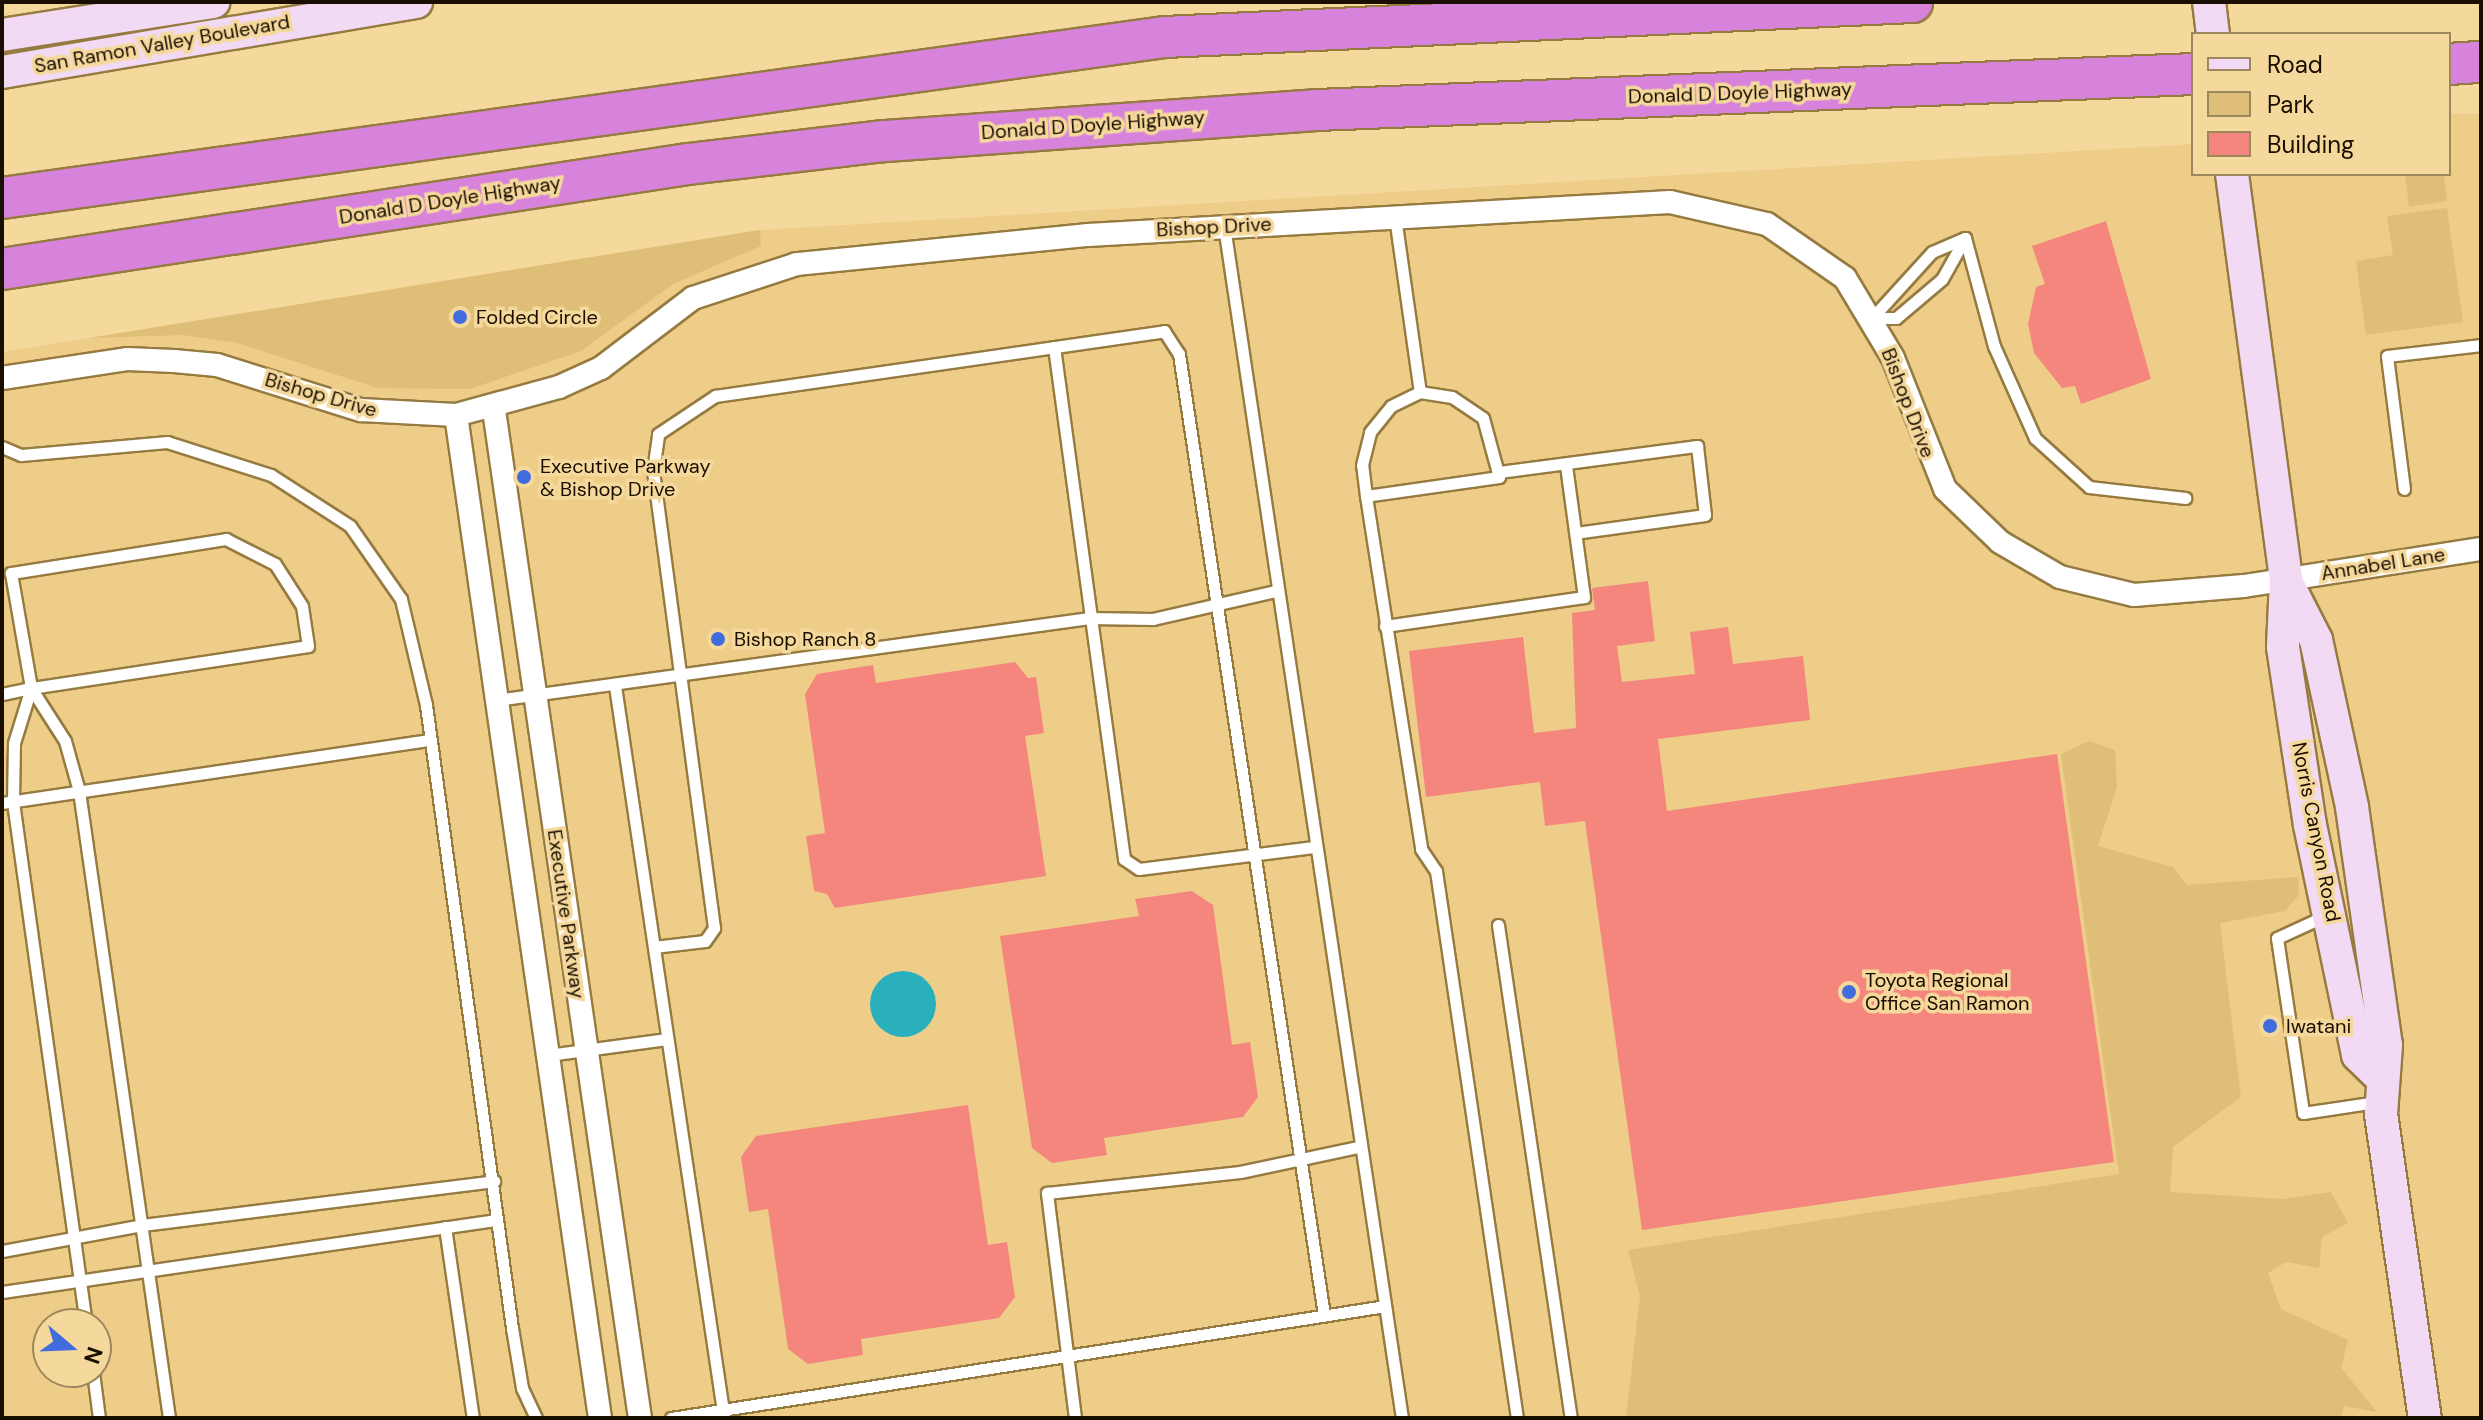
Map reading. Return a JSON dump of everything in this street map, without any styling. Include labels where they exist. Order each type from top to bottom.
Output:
[{"type":"highway","points":[[2,198],[1165,37],[1912,2]]},
{"type":"highway","points":[[2451,64],[2481,62]]},
{"type":"highway","name":"Donald D Doyle Highway","points":[[2,269],[688,164],[885,141],[1317,110],[2191,74]]},
{"type":"main road","name":"San Ramon Valley Boulevard","points":[[2,35],[213,2]]},
{"type":"main road","name":"San Ramon Valley Boulevard","points":[[2,72],[416,2]]},
{"type":"main road","points":[[2209,2],[2213,32]]},
{"type":"main road","name":"Norris Canyon Road","points":[[2232,176],[2286,580],[2283,647],[2358,1055],[2380,1088]]},
{"type":"main road","name":"Norris Canyon Road","points":[[2286,580],[2316,640],[2352,807],[2386,1045],[2380,1088],[2425,1418]]},
{"type":"street","name":"Bishop Drive","points":[[2,378],[127,359],[174,361],[217,365],[361,410],[456,415],[494,410],[601,368],[693,298],[775,268],[1224,226],[1670,202],[1735,212],[1823,258],[1872,318],[1945,489],[2027,560],[2083,585],[2134,595],[2286,580]]},
{"type":"street","name":"Executive Parkway","points":[[494,410],[640,1418]]},
{"type":"street","name":"Executive Parkway","points":[[456,415],[600,1418]]},
{"type":"street","name":"Annabel Lane","points":[[2286,580],[2481,549]]},
{"type":"lane","points":[[1395,217],[1420,392]]},
{"type":"lane","points":[[1224,226],[1358,1147],[1402,1418]]},
{"type":"lane","points":[[1872,318],[1932,252],[1965,238]]},
{"type":"lane","points":[[1872,318],[1896,318],[1942,279],[1965,238]]},
{"type":"lane","points":[[1965,238],[1994,346],[2035,438],[2089,487],[2185,498]]},
{"type":"lane","points":[[654,947],[705,941],[714,928],[685,676],[653,471],[658,434],[715,396],[1164,331],[1175,339],[1324,1315]]},
{"type":"lane","points":[[2404,489],[2387,356],[2481,345]]},
{"type":"lane","points":[[1054,347],[1124,859],[1139,869],[1255,851],[1314,847]]},
{"type":"lane","points":[[1499,472],[1483,418],[1452,397],[1420,392],[1391,406],[1370,432],[1362,465],[1421,849],[1436,871],[1517,1418]]},
{"type":"lane","points":[[2,447],[21,455],[167,442],[307,494],[350,526],[401,599],[417,647],[494,1181],[495,1220],[522,1388],[536,1418]]},
{"type":"lane","points":[[1366,496],[1499,472],[1697,446],[1705,515],[1576,533]]},
{"type":"lane","points":[[1385,626],[1584,597],[1566,465]]},
{"type":"lane","points":[[2,694],[31,688],[308,646],[302,606],[275,564],[226,539],[7,574],[31,688],[65,741],[79,791],[169,1418]]},
{"type":"lane","points":[[496,700],[615,686],[1089,618],[1153,619],[1275,591]]},
{"type":"lane","points":[[615,686],[724,1414]]},
{"type":"lane","points":[[31,688],[14,743],[7,803],[84,1308]]},
{"type":"lane","points":[[7,803],[429,740]]},
{"type":"lane","points":[[2331,913],[2277,938],[2303,1113],[2380,1088]]},
{"type":"lane","points":[[1498,925],[1571,1418]]},
{"type":"lane","points":[[548,1055],[667,1039]]},
{"type":"lane","points":[[1075,1418],[1047,1193],[1299,1161],[1358,1147]]},
{"type":"lane","points":[[2,1251],[142,1225],[494,1181]]},
{"type":"lane","points":[[2,1292],[80,1281],[147,1266],[495,1220]]},
{"type":"lane","points":[[445,1227],[473,1418]]},
{"type":"lane","points":[[671,1418],[724,1414],[1385,1306]]},
{"type":"lane","points":[[95,1388],[99,1418]]},
{"type":"shaded area","points":[[2451,114],[2481,114],[2481,1418],[2,1418],[2,352],[760,230],[2191,144],[2191,176],[2451,176]]},
{"type":"green space","points":[[2405,176],[2444,176],[2447,201],[2409,207]]},
{"type":"green space","points":[[2447,208],[2463,322],[2366,335],[2356,261],[2393,255],[2387,216]]},
{"type":"green space","points":[[760,230],[761,246],[673,284],[581,351],[470,389],[378,388],[237,343],[183,335],[89,338]]},
{"type":"green space","points":[[2089,741],[2115,750],[2117,787],[2098,846],[2173,867],[2187,885],[2298,877],[2299,895],[2285,911],[2220,923],[2241,1097],[2173,1147],[2170,1192],[2282,1199],[2331,1192],[2348,1223],[2322,1237],[2319,1268],[2286,1262],[2268,1273],[2281,1309],[2348,1340],[2341,1368],[2377,1412],[2344,1406],[2341,1418],[1626,1418],[1640,1296],[1628,1250],[2119,1174],[2061,754]]},
{"type":"water","points":[[909,971],[927,980],[934,991],[934,1017],[927,1028],[916,1035],[897,1037],[879,1028],[872,1017],[870,998],[879,980],[890,973]]},
{"type":"building","points":[[2106,221],[2151,379],[2081,404],[2075,386],[2062,388],[2034,353],[2028,324],[2036,287],[2045,284],[2032,246]]},
{"type":"building","name":"Toyota Regional Office San Ramon","points":[[1648,581],[1655,641],[1617,646],[1622,682],[1695,674],[1690,632],[1728,627],[1733,664],[1803,656],[1810,720],[1658,739],[1667,811],[2057,754],[2114,1162],[1642,1230],[1585,821],[1545,826],[1540,782],[1426,797],[1409,651],[1523,637],[1534,733],[1576,728],[1572,613],[1595,610],[1592,588]]},
{"type":"building","points":[[1015,662],[1028,678],[1036,677],[1044,733],[1025,736],[1046,876],[835,908],[827,894],[814,891],[806,836],[825,833],[805,694],[817,674],[873,665],[876,683]]},
{"type":"building","points":[[1192,891],[1213,905],[1232,1045],[1250,1042],[1258,1097],[1243,1117],[1104,1138],[1107,1155],[1052,1163],[1032,1148],[1000,936],[1139,916],[1135,899]]},
{"type":"building","points":[[968,1105],[988,1245],[1007,1242],[1015,1297],[999,1318],[861,1339],[863,1355],[808,1364],[788,1349],[768,1209],[749,1212],[741,1157],[756,1136]]},
{"type":"place","name":"Folded Circle","points":[[460,317]]},
{"type":"place","name":"Executive Parkway & Bishop Drive","points":[[524,477]]},
{"type":"place","name":"Bishop Ranch 8","points":[[718,639]]},
{"type":"place","name":"Toyota Regional Office San Ramon","points":[[1849,992]]},
{"type":"place","name":"Iwatani","points":[[2270,1026]]}]
